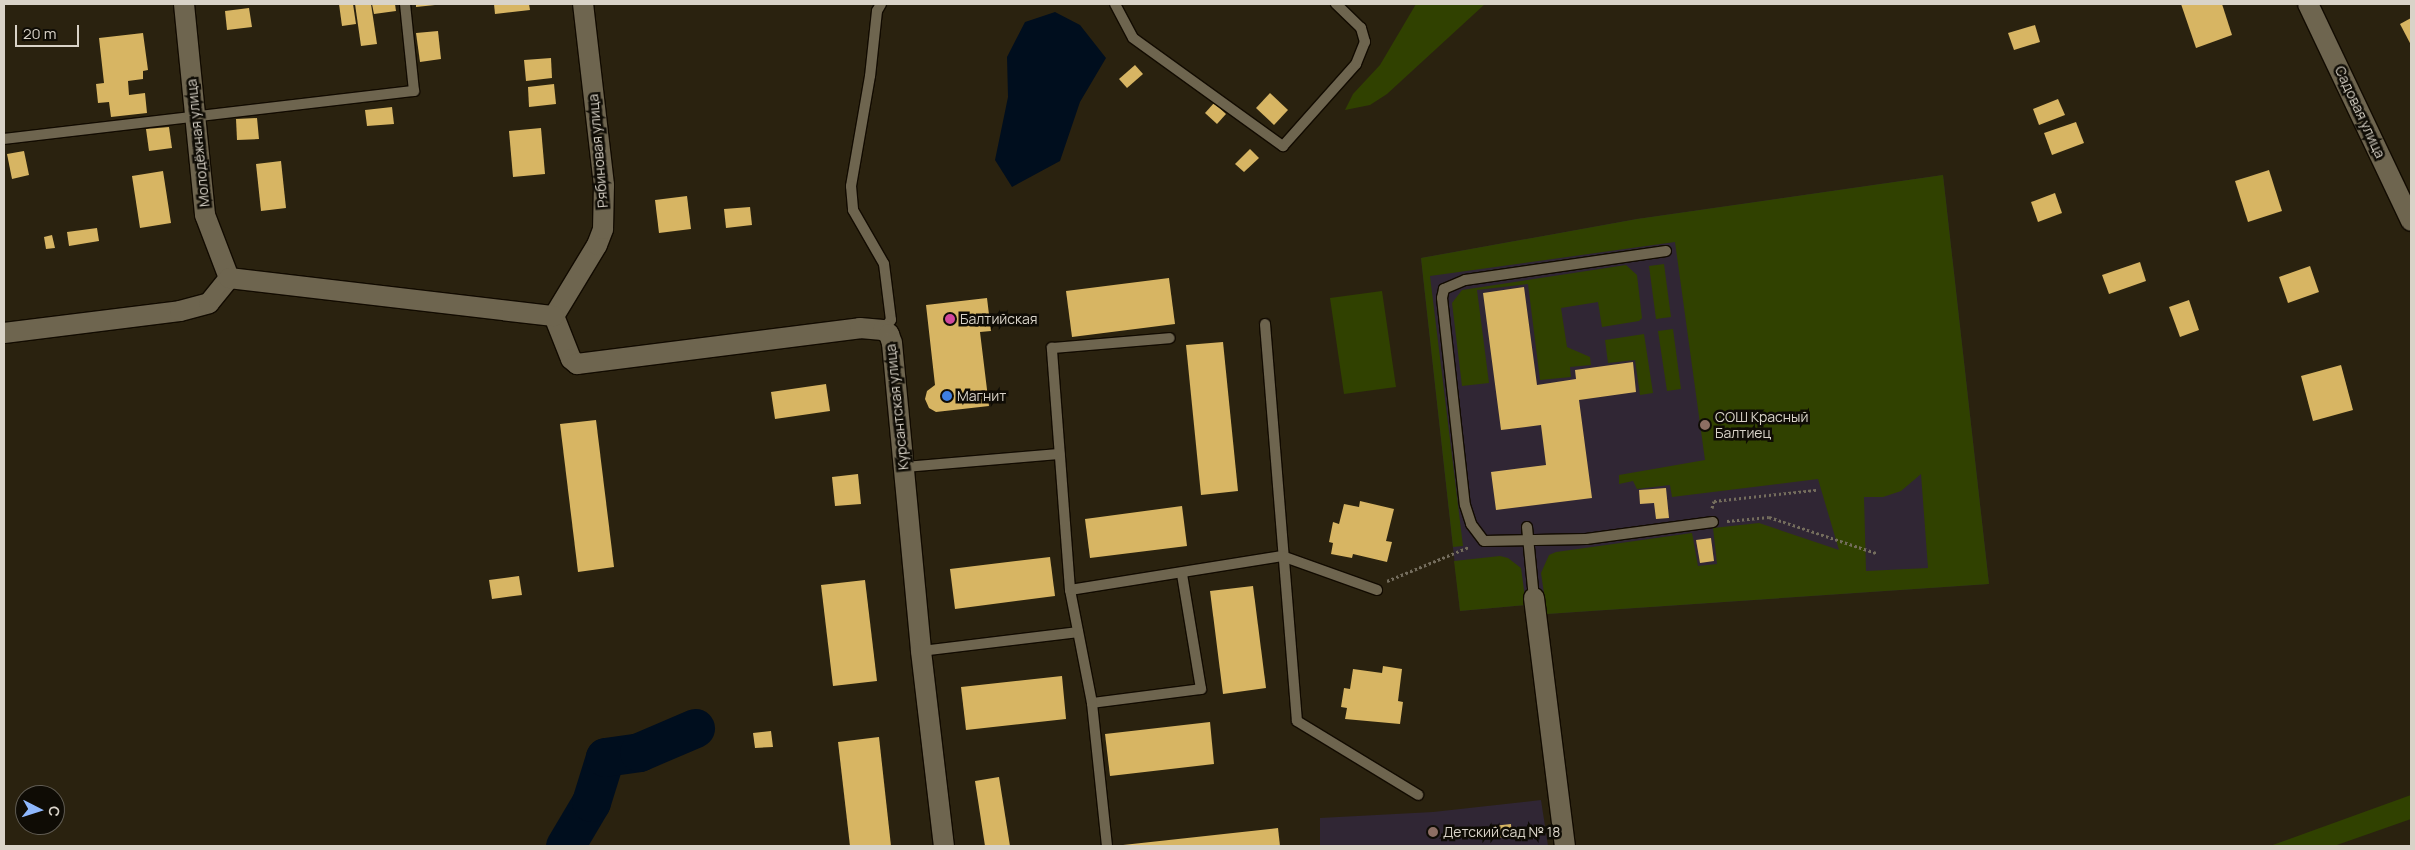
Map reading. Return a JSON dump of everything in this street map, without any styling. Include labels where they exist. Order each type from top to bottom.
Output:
[{"type":"street","name":"Молодёжная улица","points":[[184,4],[206,215],[229,278]]},
{"type":"street","name":"Рябиновая улица","points":[[554,316],[597,246],[604,229],[604,185],[582,4]]},
{"type":"street","name":"Садовая улица","points":[[2308,4],[2411,221]]},
{"type":"street","points":[[4,333],[180,311],[209,303],[229,278],[554,316]]},
{"type":"street","name":"Курсантская улица","points":[[554,316],[571,359],[577,364],[860,328],[883,330],[892,343],[921,651],[944,846]]},
{"type":"street","points":[[1534,598],[1565,846]]},
{"type":"lane","points":[[4,139],[195,115],[414,91],[405,4]]},
{"type":"lane","points":[[881,4],[877,11],[851,186],[854,210],[884,264],[891,320],[883,330]]},
{"type":"lane","points":[[1115,4],[1133,38],[1283,146],[1356,64],[1365,42],[1361,28],[1336,4]]},
{"type":"lane","points":[[1666,251],[1465,280],[1444,289],[1442,298],[1465,505],[1471,524],[1484,541],[1586,539],[1713,522]]},
{"type":"lane","points":[[1265,324],[1281,492],[1282,556],[1297,721],[1418,795]]},
{"type":"lane","points":[[1107,846],[1092,703],[1070,590],[1052,348],[1170,338]]},
{"type":"lane","points":[[904,467],[1060,454]]},
{"type":"lane","points":[[1527,527],[1534,598]]},
{"type":"lane","points":[[1070,590],[1182,574],[1282,556],[1377,590]]},
{"type":"lane","points":[[1092,703],[1201,688],[1182,574]]},
{"type":"lane","points":[[921,651],[1078,632]]},
{"type":"path","points":[[1816,490],[1714,501],[1713,522],[1769,517],[1876,553]]},
{"type":"path","points":[[1377,590],[1392,577],[1460,551],[1480,536]]},
{"type":"shaded area","name":"СОШ Красный Балтиец","points":[[1943,175],[1989,584],[1547,614],[1526,605],[1460,611],[1421,258],[1637,219]]},
{"type":"shaded area","name":"Детский сад № 18","points":[[1541,800],[1548,846],[1320,846],[1320,818],[1433,812]]},
{"type":"green space","points":[[1416,4],[1485,4],[1387,94],[1370,105],[1345,110],[1353,94],[1380,65]]},
{"type":"green space","points":[[1943,175],[1989,584],[1547,614],[1541,573],[1549,555],[1556,552],[1692,533],[1698,566],[1717,564],[1713,528],[1759,523],[1839,550],[1818,479],[1672,497],[1670,485],[1637,489],[1633,481],[1619,484],[1619,475],[1705,460],[1675,242],[1430,276],[1463,546],[1453,547],[1421,258],[1637,219]],"holes":[[[1921,474],[1928,568],[1866,571],[1864,497],[1883,497],[1901,491]]]},
{"type":"green space","points":[[1664,264],[1671,317],[1656,319],[1649,266]]},
{"type":"green space","points":[[1626,265],[1637,275],[1642,318],[1639,321],[1602,327],[1598,302],[1561,308],[1567,347],[1590,357],[1591,365],[1570,367],[1571,377],[1540,380],[1528,284],[1477,290],[1489,383],[1462,386],[1452,303],[1462,290]]},
{"type":"green space","points":[[1382,291],[1396,387],[1344,394],[1330,298]]},
{"type":"green space","points":[[1673,329],[1681,389],[1667,391],[1658,331]]},
{"type":"green space","points":[[1644,334],[1653,393],[1640,395],[1635,360],[1608,363],[1605,340]]},
{"type":"green space","points":[[1500,556],[1508,558],[1521,568],[1526,605],[1460,611],[1454,561]]},
{"type":"green space","points":[[2411,795],[2411,819],[2334,846],[2270,846]]},
{"type":"water","points":[[1055,12],[1080,25],[1106,58],[1080,102],[1060,161],[1012,187],[995,160],[1008,97],[1007,57],[1025,22]]},
{"type":"building","points":[[339,4],[353,4],[356,24],[342,26]]},
{"type":"building","points":[[355,4],[371,4],[377,44],[361,46]]},
{"type":"building","points":[[372,4],[395,4],[396,11],[374,14]]},
{"type":"building","points":[[416,4],[435,4],[435,5],[416,7]]},
{"type":"building","points":[[494,4],[529,4],[530,10],[495,14]]},
{"type":"building","points":[[2181,4],[2222,4],[2232,35],[2196,48]]},
{"type":"building","points":[[249,8],[252,27],[227,30],[225,11]]},
{"type":"building","points":[[2411,18],[2411,45],[2400,24]]},
{"type":"building","points":[[2035,25],[2040,42],[2014,50],[2008,33]]},
{"type":"building","points":[[438,31],[441,59],[420,62],[416,33]]},
{"type":"building","points":[[143,33],[148,70],[143,71],[143,79],[128,81],[129,95],[145,93],[147,113],[111,117],[109,102],[98,103],[96,84],[104,83],[99,38]]},
{"type":"building","points":[[551,58],[552,78],[526,81],[524,60]]},
{"type":"building","points":[[1135,65],[1143,74],[1127,88],[1119,79]]},
{"type":"building","points":[[554,84],[556,104],[529,107],[528,87]]},
{"type":"building","points":[[1270,93],[1288,110],[1274,125],[1256,108]]},
{"type":"building","points":[[2058,99],[2065,115],[2039,125],[2033,109]]},
{"type":"building","points":[[1214,103],[1226,114],[1217,124],[1205,113]]},
{"type":"building","points":[[392,107],[394,124],[367,126],[365,110]]},
{"type":"building","points":[[257,118],[259,139],[237,140],[236,119]]},
{"type":"building","points":[[2076,122],[2084,143],[2052,155],[2044,133]]},
{"type":"building","points":[[169,127],[172,148],[149,151],[146,129]]},
{"type":"building","points":[[541,128],[545,174],[513,177],[509,131]]},
{"type":"building","points":[[1250,149],[1259,158],[1244,172],[1235,164]]},
{"type":"building","points":[[24,151],[29,175],[12,179],[7,154]]},
{"type":"building","points":[[281,161],[286,208],[261,211],[256,164]]},
{"type":"building","points":[[2269,170],[2282,211],[2248,222],[2235,181]]},
{"type":"building","points":[[163,171],[171,223],[140,228],[132,176]]},
{"type":"building","points":[[2055,193],[2062,213],[2038,222],[2031,202]]},
{"type":"building","points":[[687,196],[691,229],[659,233],[655,200]]},
{"type":"building","points":[[750,207],[752,225],[726,228],[724,209]]},
{"type":"building","points":[[97,228],[99,241],[69,246],[67,232]]},
{"type":"building","points":[[52,235],[55,248],[46,249],[44,237]]},
{"type":"building","points":[[2140,262],[2146,281],[2109,294],[2102,275]]},
{"type":"building","points":[[2310,266],[2319,292],[2288,303],[2279,277]]},
{"type":"building","points":[[1169,278],[1175,324],[1072,337],[1066,291]]},
{"type":"building","points":[[1524,287],[1537,385],[1576,379],[1575,370],[1633,362],[1636,392],[1579,400],[1592,498],[1496,510],[1491,472],[1546,465],[1541,425],[1501,430],[1483,293]]},
{"type":"building","points":[[987,298],[991,331],[980,332],[989,406],[936,412],[929,408],[925,399],[927,391],[935,385],[926,305]]},
{"type":"building","points":[[2189,300],[2199,330],[2180,337],[2169,307]]},
{"type":"building","points":[[1223,342],[1238,491],[1201,495],[1186,345]]},
{"type":"building","points":[[2341,365],[2353,410],[2313,421],[2301,376]]},
{"type":"building","points":[[826,384],[830,411],[775,419],[771,392]]},
{"type":"building","points":[[596,420],[614,567],[578,572],[560,424]]},
{"type":"building","points":[[858,474],[861,504],[835,506],[832,477]]},
{"type":"building","points":[[1666,488],[1669,518],[1656,519],[1654,503],[1640,504],[1639,490]]},
{"type":"building","points":[[1360,501],[1394,509],[1386,541],[1392,542],[1387,562],[1353,554],[1352,558],[1331,554],[1333,543],[1329,542],[1333,522],[1339,524],[1344,504],[1359,507]]},
{"type":"building","points":[[1182,506],[1187,546],[1090,558],[1085,519]]},
{"type":"building","points":[[1711,538],[1714,561],[1700,563],[1696,540]]},
{"type":"building","points":[[1050,557],[1055,596],[955,609],[950,569]]},
{"type":"building","points":[[519,576],[522,595],[492,599],[489,580]]},
{"type":"building","points":[[865,580],[877,681],[833,686],[821,585]]},
{"type":"building","points":[[1253,586],[1266,688],[1223,694],[1210,591]]},
{"type":"building","points":[[1383,666],[1402,669],[1398,701],[1403,702],[1400,724],[1345,719],[1347,708],[1341,707],[1344,688],[1350,689],[1353,669],[1382,673]]},
{"type":"building","points":[[1062,676],[1066,719],[966,730],[961,687]]},
{"type":"building","points":[[1210,722],[1214,764],[1110,776],[1105,734]]},
{"type":"building","points":[[771,731],[773,747],[755,748],[753,733]]},
{"type":"building","points":[[879,737],[891,846],[850,846],[838,742]]},
{"type":"building","points":[[999,777],[1010,846],[985,846],[975,781]]},
{"type":"building","points":[[1511,824],[1512,837],[1493,838],[1493,826]]},
{"type":"building","points":[[1278,828],[1280,846],[1123,846],[1123,845]]},
{"type":"waterway","points":[[565,846],[591,802],[605,757],[639,752],[695,728]]},
{"type":"place","name":"Балтийская","points":[[950,319]]},
{"type":"place","name":"Магнит","points":[[947,396]]},
{"type":"place","name":"СОШ Красный Балтиец","points":[[1705,425]]},
{"type":"place","name":"Детский сад № 18","points":[[1433,832]]}]
